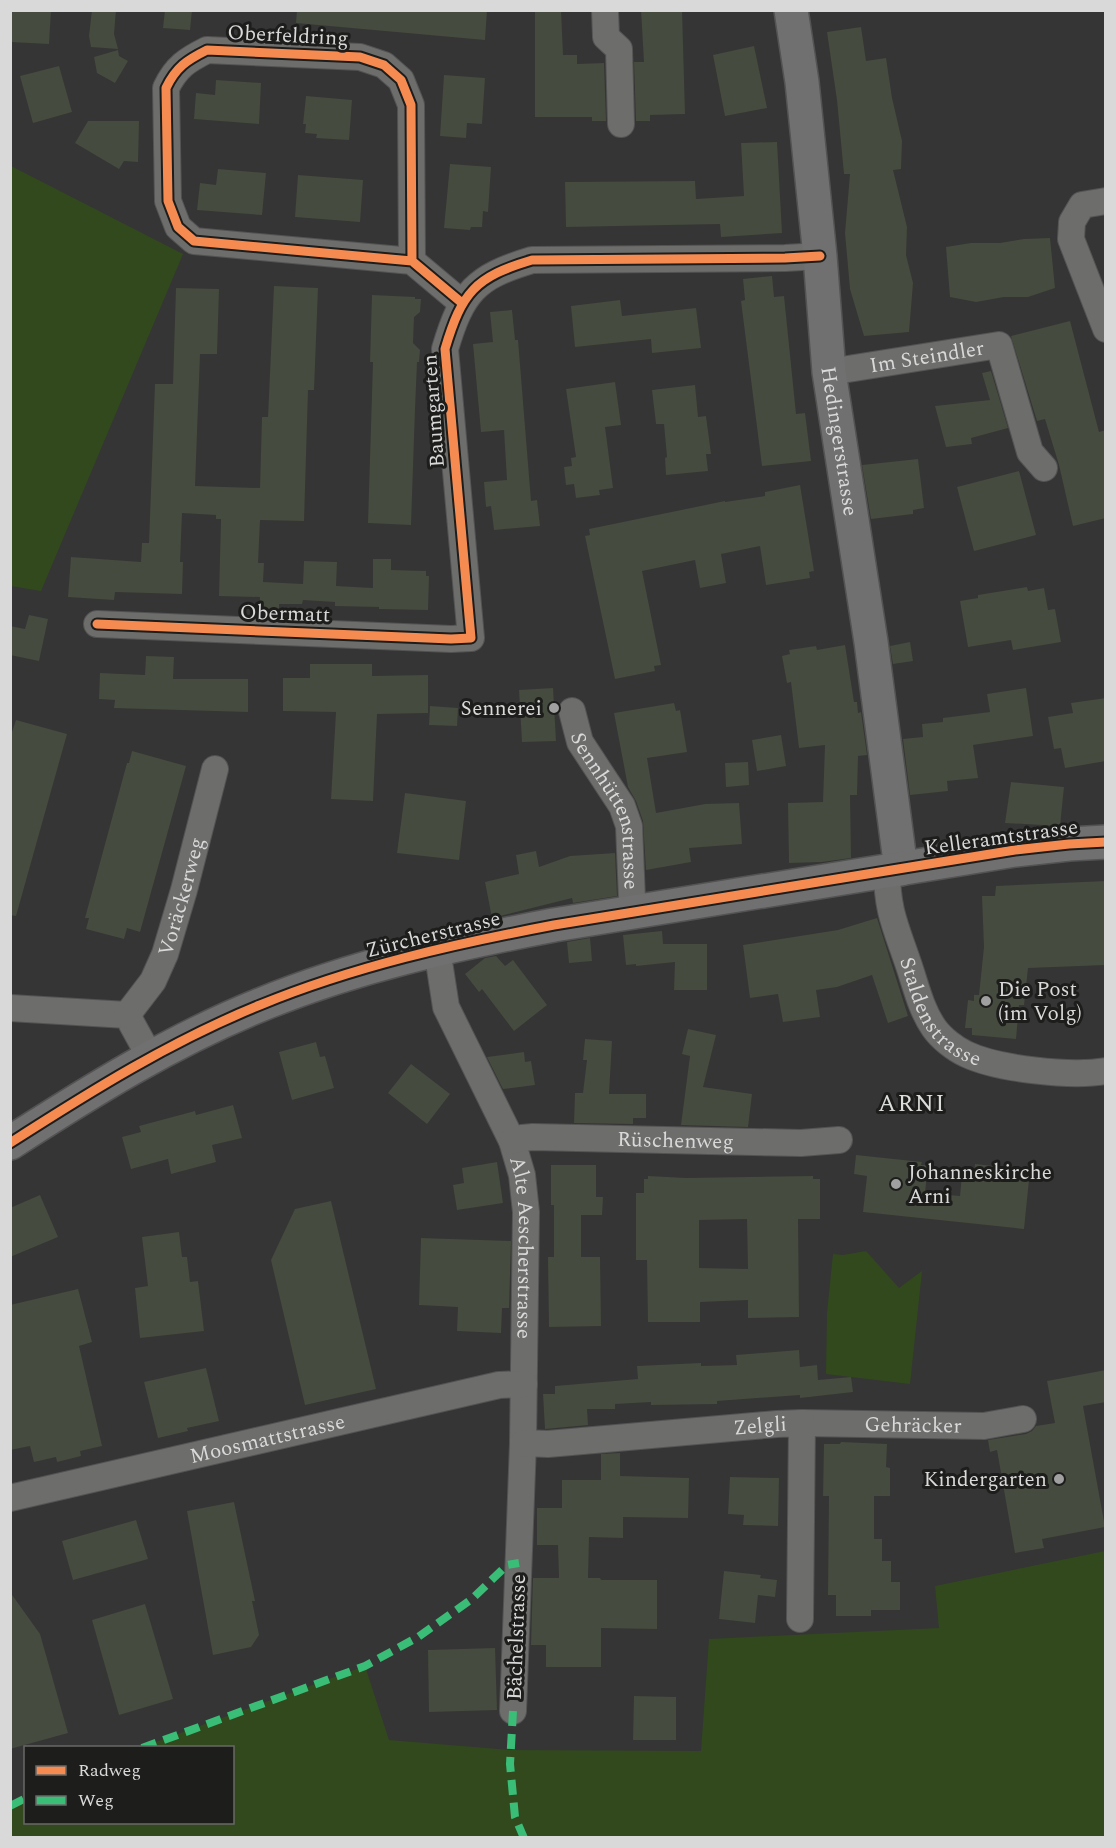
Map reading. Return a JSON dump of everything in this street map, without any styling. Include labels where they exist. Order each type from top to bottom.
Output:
[{"type":"street","points":[[605,10],[606,37],[618,49],[621,124]]},
{"type":"street","name":"Hedingerstrasse","points":[[790,10],[802,82],[829,372],[871,642],[894,870]]},
{"type":"street","name":"Oberfeldring","points":[[207,50],[360,57],[384,65],[401,80],[411,105],[412,261],[194,241],[178,227],[168,201],[166,88],[173,73],[188,60],[207,50]]},
{"type":"street","points":[[1106,201],[1082,205],[1072,222],[1071,239],[1106,329]]},
{"type":"street","name":"Baumgarten","points":[[471,638],[445,349],[462,303],[480,282],[504,268],[532,260],[820,256]]},
{"type":"street","points":[[412,261],[462,303]]},
{"type":"street","name":"Im Steindler","points":[[829,372],[999,345],[1030,452],[1044,468]]},
{"type":"street","name":"Obermatt","points":[[97,624],[471,638]]},
{"type":"street","name":"Sennhüttenstrasse","points":[[572,711],[580,742],[622,806],[628,826],[635,912]]},
{"type":"street","name":"Voräckerweg","points":[[127,1015],[153,981],[165,954],[215,769]]},
{"type":"street","name":"Kelleramtstrasse","points":[[894,870],[1015,850],[1106,842]]},
{"type":"street","name":"Zürcherstrasse","points":[[10,1143],[150,1057],[261,1005],[336,977],[437,949],[554,925],[894,870]]},
{"type":"street","name":"Staldenstrasse","points":[[894,870],[886,894],[890,911],[923,1008],[934,1029],[964,1053],[991,1062],[1055,1072],[1106,1071]]},
{"type":"street","name":"Alte Aescherstrasse","points":[[437,949],[446,1007],[512,1141],[522,1174],[526,1212],[519,1563]]},
{"type":"street","points":[[10,1008],[127,1015],[150,1057]]},
{"type":"street","name":"Rüschenweg","points":[[512,1141],[533,1137],[801,1143],[839,1140]]},
{"type":"street","name":"Moosmattstrasse","points":[[10,1498],[499,1386],[524,1384]]},
{"type":"street","name":"Gehräcker","points":[[802,1423],[984,1426],[1023,1419]]},
{"type":"street","name":"Zelgli","points":[[523,1443],[548,1444],[802,1423],[800,1619]]},
{"type":"street","name":"Bächelstrasse","points":[[513,1711],[519,1563]]},
{"type":"green space","points":[[11,166],[183,254],[41,591],[11,586]]},
{"type":"green space","points":[[866,1251],[899,1288],[922,1271],[910,1384],[826,1374],[827,1313],[833,1254],[843,1255]]},
{"type":"green space","points":[[1105,1551],[1105,1837],[11,1837],[11,1806],[24,1799],[24,1824],[234,1824],[234,1746],[145,1746],[365,1666],[389,1740],[511,1750],[701,1751],[709,1639],[939,1628],[935,1586]]},
{"type":"building","points":[[10,10],[51,10],[49,44],[10,42]]},
{"type":"building","points":[[92,10],[116,10],[114,34],[118,49],[91,47],[89,36]]},
{"type":"building","points":[[165,10],[192,10],[190,30],[163,28]]},
{"type":"building","points":[[297,10],[487,10],[485,40],[296,23]]},
{"type":"building","points":[[535,10],[561,10],[563,55],[577,55],[577,64],[604,63],[606,121],[592,121],[592,117],[535,117]]},
{"type":"building","points":[[641,10],[682,10],[685,114],[650,115],[650,121],[636,121],[634,62],[644,62]]},
{"type":"building","points":[[861,27],[866,61],[886,58],[902,141],[901,169],[893,170],[907,227],[906,255],[913,283],[909,332],[864,336],[850,289],[845,233],[850,174],[844,174],[837,100],[827,32]]},
{"type":"building","points":[[754,46],[767,108],[725,116],[713,55]]},
{"type":"building","points":[[118,50],[119,56],[128,61],[115,83],[97,73],[94,57]]},
{"type":"building","points":[[59,66],[72,112],[33,123],[20,76]]},
{"type":"building","points":[[444,75],[485,78],[482,124],[467,123],[466,138],[440,136]]},
{"type":"building","points":[[216,80],[261,83],[259,124],[194,119],[196,93],[215,95]]},
{"type":"building","points":[[306,96],[352,100],[349,140],[316,138],[317,134],[305,133],[306,124],[303,124]]},
{"type":"building","points":[[88,121],[139,121],[138,162],[124,161],[119,169],[75,143]]},
{"type":"building","points":[[777,142],[782,233],[721,237],[720,224],[566,227],[565,182],[695,181],[696,199],[744,196],[741,143]]},
{"type":"building","points":[[450,164],[491,167],[488,212],[483,211],[482,227],[471,227],[470,230],[444,228]]},
{"type":"building","points":[[218,169],[266,173],[262,215],[197,210],[200,183],[216,185]]},
{"type":"building","points":[[298,175],[363,180],[360,222],[295,217]]},
{"type":"building","points":[[1050,238],[1055,288],[1028,297],[1004,297],[976,302],[950,297],[946,247],[971,243],[1000,243]]},
{"type":"building","points":[[772,276],[774,297],[784,296],[796,414],[805,413],[811,461],[762,466],[741,301],[745,300],[743,279]]},
{"type":"building","points":[[274,286],[318,288],[314,390],[308,390],[304,521],[260,520],[258,563],[264,563],[263,582],[303,584],[304,561],[337,562],[336,586],[373,588],[373,559],[391,559],[391,570],[426,571],[426,576],[429,576],[428,610],[335,606],[335,602],[303,600],[302,604],[279,604],[279,612],[259,612],[260,597],[219,596],[221,519],[216,519],[216,515],[182,513],[180,562],[183,562],[182,594],[115,592],[114,600],[68,597],[71,557],[141,562],[142,543],[149,543],[155,384],[173,384],[176,288],[219,289],[217,354],[200,354],[195,486],[260,488],[262,417],[268,417]]},
{"type":"building","points":[[372,295],[421,299],[420,312],[414,317],[413,343],[420,350],[419,362],[417,362],[411,525],[368,523],[373,362],[370,362]]},
{"type":"building","points":[[620,300],[622,316],[696,308],[701,348],[652,353],[651,339],[575,347],[571,306]]},
{"type":"building","points":[[512,310],[515,340],[518,340],[531,501],[537,500],[540,526],[494,530],[491,506],[486,507],[484,482],[507,480],[504,430],[481,432],[473,344],[493,342],[490,312]]},
{"type":"building","points":[[1070,321],[1099,432],[1106,430],[1106,518],[1073,526],[1059,465],[1045,419],[1037,421],[1011,336]]},
{"type":"building","points":[[991,371],[1008,428],[971,438],[972,444],[946,447],[935,406],[990,400],[982,373]]},
{"type":"building","points":[[615,382],[621,425],[605,427],[613,488],[599,490],[600,495],[576,498],[574,484],[566,485],[564,467],[572,466],[571,458],[576,457],[566,389]]},
{"type":"building","points":[[695,385],[698,417],[706,416],[711,454],[706,454],[708,471],[666,475],[664,424],[656,424],[652,390]]},
{"type":"building","points":[[918,459],[924,508],[913,510],[913,514],[871,519],[862,465]]},
{"type":"building","points":[[1019,471],[1036,535],[974,551],[957,487]]},
{"type":"building","points":[[800,485],[814,571],[809,572],[810,578],[766,585],[760,546],[721,554],[726,583],[700,588],[695,560],[642,571],[661,665],[654,666],[655,671],[615,679],[585,536],[590,535],[589,529],[725,501],[765,496],[765,492]]},
{"type":"building","points":[[1027,587],[1028,591],[1044,588],[1048,610],[1055,609],[1061,642],[1013,650],[1011,640],[968,647],[960,601],[978,598],[978,595]]},
{"type":"building","points":[[29,615],[48,619],[39,661],[10,655],[10,626],[25,629]]},
{"type":"building","points":[[910,642],[913,661],[893,664],[890,646]]},
{"type":"building","points":[[845,645],[854,702],[857,702],[858,713],[861,712],[867,755],[858,756],[857,795],[850,795],[851,858],[789,863],[788,803],[823,802],[825,745],[799,748],[791,682],[787,683],[782,656],[790,654],[789,650],[816,646],[817,650]]},
{"type":"building","points":[[146,656],[174,657],[173,679],[248,679],[248,712],[114,708],[115,700],[99,699],[100,673],[145,675]]},
{"type":"building","points":[[310,664],[372,664],[372,676],[428,675],[428,713],[377,714],[373,801],[331,799],[336,712],[283,711],[283,678],[310,678]]},
{"type":"building","points":[[553,688],[556,741],[522,742],[519,690]]},
{"type":"building","points":[[1026,688],[1033,736],[973,745],[978,778],[947,781],[948,791],[910,795],[903,739],[923,737],[922,724],[943,722],[943,718],[990,712],[987,694]]},
{"type":"building","points":[[1106,698],[1106,761],[1065,768],[1061,748],[1054,749],[1048,717],[1073,713],[1071,703]]},
{"type":"building","points":[[674,703],[676,711],[680,710],[687,752],[647,758],[656,813],[705,804],[739,803],[742,844],[689,848],[691,862],[646,870],[643,821],[628,787],[614,713]]},
{"type":"building","points":[[430,706],[458,708],[457,726],[429,725]]},
{"type":"building","points":[[16,720],[67,734],[16,916],[10,915],[10,738]]},
{"type":"building","points":[[781,735],[786,766],[757,771],[752,740]]},
{"type":"building","points":[[132,751],[186,766],[140,932],[127,928],[124,939],[86,929],[89,918],[85,918]]},
{"type":"building","points":[[748,762],[749,785],[726,787],[725,763]]},
{"type":"building","points":[[1011,782],[1064,787],[1060,826],[1005,823]]},
{"type":"building","points":[[405,793],[466,801],[459,860],[397,853]]},
{"type":"building","points":[[536,851],[539,867],[570,856],[615,853],[617,896],[573,903],[572,898],[492,918],[485,882],[519,874],[516,855]]},
{"type":"building","points":[[1106,881],[1106,965],[1028,968],[1024,1005],[1019,1005],[1016,1039],[972,1035],[972,1028],[965,1028],[968,1000],[974,1001],[974,995],[979,995],[984,947],[982,896],[995,896],[996,886]]},
{"type":"building","points":[[877,918],[908,1016],[888,1023],[872,975],[837,987],[816,990],[820,1017],[783,1022],[778,994],[750,998],[743,945],[838,930]]},
{"type":"building","points":[[662,931],[663,944],[707,944],[707,990],[674,990],[675,962],[626,965],[623,935]]},
{"type":"building","points":[[590,938],[592,961],[569,963],[567,942]]},
{"type":"building","points":[[496,956],[505,966],[513,960],[547,1005],[514,1031],[482,989],[479,992],[465,974],[485,958]]},
{"type":"building","points":[[688,1029],[716,1035],[703,1087],[752,1094],[748,1127],[681,1125],[690,1056],[682,1054]]},
{"type":"building","points":[[585,1039],[612,1041],[609,1094],[646,1094],[646,1118],[633,1118],[633,1124],[574,1123],[575,1093],[583,1093],[587,1060],[583,1060]]},
{"type":"building","points":[[316,1042],[320,1057],[325,1056],[334,1088],[292,1100],[279,1052]]},
{"type":"building","points":[[524,1052],[525,1062],[531,1061],[535,1085],[503,1089],[487,1057]]},
{"type":"building","points":[[411,1064],[450,1094],[427,1124],[388,1093]]},
{"type":"building","points":[[233,1105],[242,1138],[212,1145],[216,1162],[171,1174],[168,1159],[131,1169],[122,1137],[141,1132],[139,1126],[195,1111],[196,1115]]},
{"type":"building","points":[[856,1155],[922,1162],[921,1165],[928,1165],[925,1193],[960,1196],[962,1174],[974,1175],[975,1164],[1030,1170],[1024,1229],[863,1212],[867,1176],[854,1174]]},
{"type":"building","points":[[497,1162],[503,1203],[457,1210],[453,1185],[464,1183],[462,1168]]},
{"type":"building","points":[[551,1165],[596,1165],[596,1197],[603,1197],[602,1215],[581,1215],[581,1257],[600,1257],[601,1326],[549,1327],[548,1257],[554,1257]]},
{"type":"building","points":[[648,1176],[686,1178],[813,1176],[813,1179],[820,1179],[820,1219],[798,1219],[799,1317],[748,1318],[748,1300],[700,1302],[700,1322],[648,1322],[647,1260],[636,1260],[636,1193],[644,1193],[644,1179],[648,1179]],"holes":[[[747,1219],[748,1269],[699,1268],[699,1220]]]},
{"type":"building","points":[[40,1195],[58,1237],[10,1257],[10,1208]]},
{"type":"building","points":[[331,1201],[376,1389],[305,1405],[271,1260],[295,1209]]},
{"type":"building","points":[[179,1232],[182,1257],[187,1257],[190,1282],[198,1281],[204,1331],[140,1338],[135,1288],[148,1286],[142,1237]]},
{"type":"building","points":[[421,1238],[511,1241],[509,1308],[502,1308],[501,1333],[457,1331],[458,1307],[419,1305]]},
{"type":"building","points":[[78,1289],[92,1342],[79,1346],[102,1446],[80,1451],[81,1456],[57,1462],[56,1457],[34,1462],[30,1446],[10,1450],[10,1305]]},
{"type":"building","points":[[799,1350],[800,1367],[817,1365],[818,1380],[851,1377],[853,1392],[800,1398],[800,1395],[717,1401],[717,1404],[651,1405],[651,1402],[615,1404],[615,1409],[587,1409],[588,1425],[545,1429],[543,1394],[555,1394],[555,1386],[638,1379],[637,1366],[701,1363],[701,1366],[737,1365],[736,1355]]},
{"type":"building","points":[[206,1368],[219,1421],[187,1428],[188,1431],[158,1438],[144,1382]]},
{"type":"building","points":[[1106,1370],[1106,1402],[1083,1406],[1105,1527],[1042,1539],[1044,1548],[1015,1553],[997,1450],[990,1452],[988,1440],[1026,1434],[1036,1426],[1055,1423],[1047,1381]]},
{"type":"building","points":[[841,1442],[887,1444],[886,1467],[890,1468],[890,1496],[874,1496],[874,1539],[882,1539],[882,1561],[891,1561],[891,1582],[900,1582],[900,1610],[871,1610],[871,1616],[836,1616],[836,1595],[828,1595],[829,1496],[823,1496],[824,1444],[840,1444]]},
{"type":"building","points":[[620,1453],[620,1476],[689,1478],[688,1518],[623,1517],[623,1538],[589,1537],[588,1578],[657,1580],[657,1629],[601,1628],[601,1667],[546,1667],[546,1645],[531,1645],[533,1578],[559,1578],[558,1545],[537,1545],[537,1508],[562,1508],[562,1480],[601,1480],[601,1454]]},
{"type":"building","points":[[730,1477],[779,1478],[778,1526],[743,1525],[744,1515],[728,1514]]},
{"type":"building","points":[[234,1502],[255,1601],[252,1601],[259,1635],[251,1647],[213,1655],[187,1511]]},
{"type":"building","points":[[136,1520],[148,1559],[73,1580],[62,1541]]},
{"type":"building","points":[[724,1571],[761,1575],[760,1578],[777,1580],[775,1597],[758,1595],[755,1623],[719,1619]]},
{"type":"building","points":[[10,1592],[40,1634],[68,1733],[10,1749]]},
{"type":"building","points":[[145,1604],[173,1699],[119,1715],[92,1620]]},
{"type":"building","points":[[495,1648],[497,1710],[429,1712],[428,1650]]},
{"type":"building","points":[[634,1696],[676,1697],[676,1740],[633,1740]]},
{"type":"marked path","points":[[147,1746],[365,1666],[418,1637],[472,1599],[507,1565],[519,1563]]},
{"type":"marked path","points":[[513,1711],[510,1764],[515,1817],[524,1838]]},
{"type":"marked path","points":[[10,1806],[24,1799]]},
{"type":"cycle path","points":[[412,261],[194,241],[178,227],[168,201],[166,88],[178,69],[207,50],[360,57],[384,65],[401,80],[411,105],[412,261],[462,303]]},
{"type":"cycle path","points":[[97,624],[471,638],[445,349],[458,313],[474,289],[497,273],[532,260],[820,256]]},
{"type":"cycle path","points":[[10,1143],[101,1086],[195,1034],[296,991],[368,968],[442,948],[554,925],[1015,850],[1106,842]]},
{"type":"place","name":"Sennerei","points":[[554,708]]},
{"type":"place","name":"Die Post (im Volg)","points":[[986,1001]]},
{"type":"place","name":"Johanneskirche Arni","points":[[896,1184]]},
{"type":"place","name":"Kindergarten","points":[[1059,1479]]},
{"type":"district","name":"ARNI","points":[[912,1103]]}]
